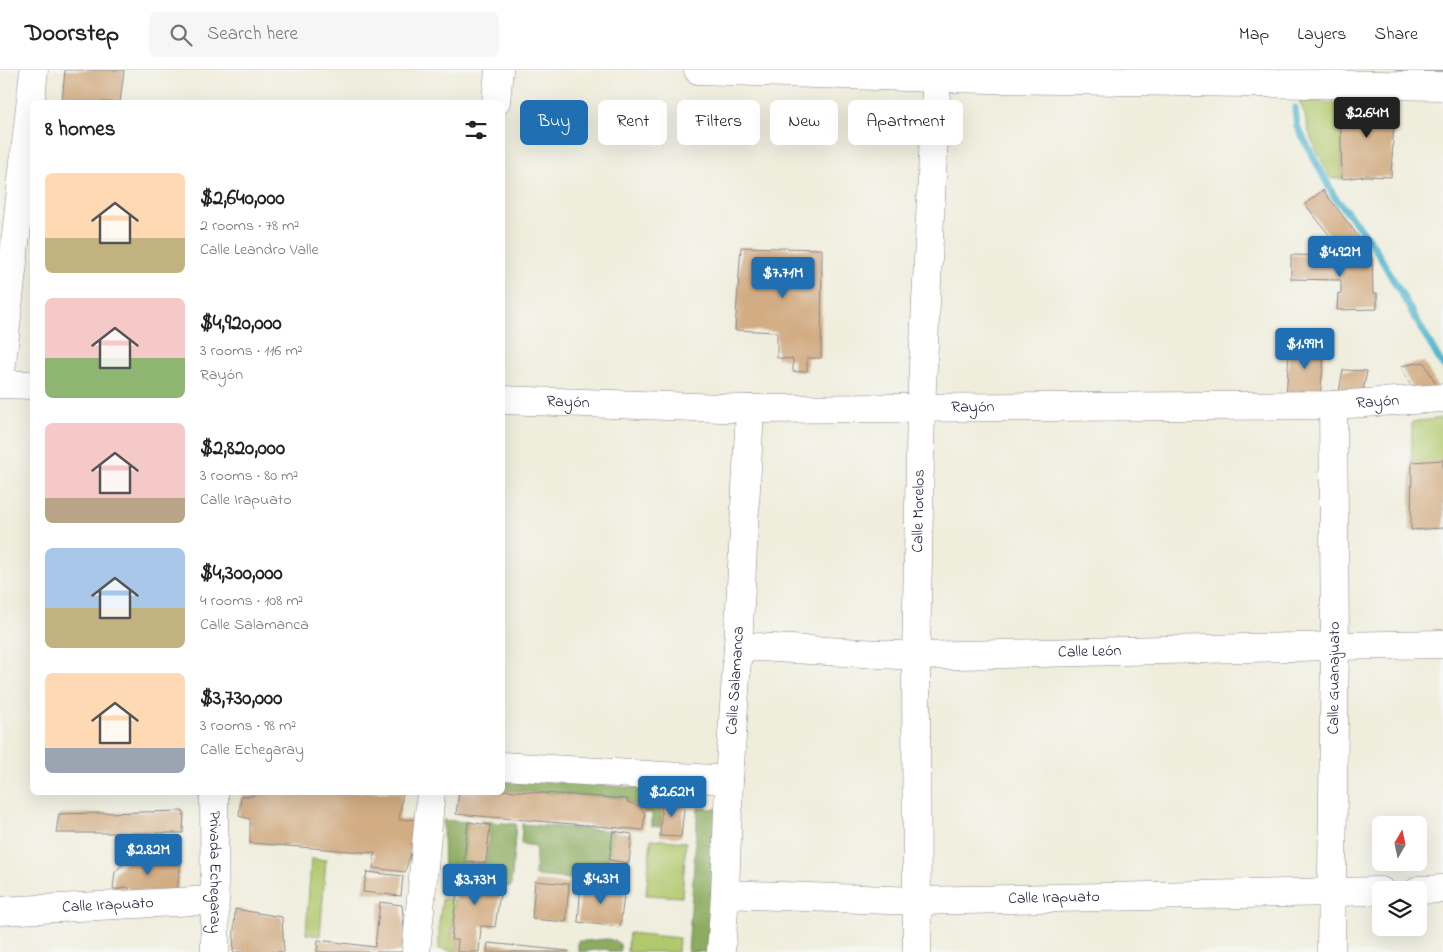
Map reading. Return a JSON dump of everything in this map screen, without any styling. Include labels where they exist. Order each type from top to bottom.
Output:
[{"type":"street","points":[[32,100],[34,70]]},
{"type":"street","points":[[496,100],[498,70]]},
{"type":"street","points":[[698,70],[1336,77],[1443,86]]},
{"type":"street","name":"Calle Morelos","points":[[917,952],[916,656],[921,408],[937,74]]},
{"type":"street","points":[[30,140],[28,175],[0,382],[30,385]]},
{"type":"street","name":"Rayón","points":[[505,400],[750,409],[1333,405],[1443,398]]},
{"type":"street","name":"Calle Guanajuato","points":[[1331,952],[1335,646],[1333,405]]},
{"type":"street","name":"Calle Salamanca","points":[[721,952],[750,409]]},
{"type":"street","name":"Calle León","points":[[738,646],[916,656],[1443,644]]},
{"type":"street","points":[[505,766],[729,780]]},
{"type":"street","name":"Privada Echegaray","points":[[214,795],[214,952]]},
{"type":"street","points":[[416,952],[431,795]]},
{"type":"street","points":[[1427,890],[1443,890]]},
{"type":"street","name":"Calle Irapuato","points":[[725,894],[917,901],[1372,891]]},
{"type":"street","name":"Calle Irapuato","points":[[0,911],[215,900]]},
{"type":"green space","points":[[1299,101],[1340,103],[1342,179],[1330,178],[1311,138]]},
{"type":"green space","points":[[1443,418],[1443,528],[1411,530],[1412,422]]},
{"type":"green space","points":[[505,779],[674,790],[662,799],[660,827],[652,826],[652,813],[645,813],[639,806],[627,802],[628,799],[505,790]]},
{"type":"green space","points":[[698,808],[718,809],[710,952],[688,952]]},
{"type":"green space","points":[[443,820],[468,822],[464,860],[473,862],[460,866],[457,887],[444,887]]},
{"type":"green space","points":[[480,821],[516,824],[511,887],[501,886],[503,873],[464,867],[477,862],[486,863],[490,825]]},
{"type":"green space","points":[[522,824],[613,831],[607,882],[535,876],[536,846],[521,844]]},
{"type":"green space","points":[[651,839],[686,842],[682,897],[646,895]]},
{"type":"green space","points":[[311,859],[326,860],[320,936],[306,934]]},
{"type":"green space","points":[[442,899],[455,900],[451,939],[458,940],[457,952],[439,949],[439,923]]},
{"type":"green space","points":[[629,933],[679,938],[678,952],[627,952]]},
{"type":"green space","points":[[608,939],[620,944],[620,952],[611,952],[606,949],[578,952],[578,941]]},
{"type":"building","points":[[65,70],[124,70],[120,100],[62,100]]},
{"type":"building","points":[[1397,70],[1443,70],[1443,75],[1397,76]]},
{"type":"building","points":[[1340,103],[1395,103],[1391,177],[1366,176],[1342,179]]},
{"type":"building","points":[[1323,190],[1361,240],[1344,254],[1305,204]]},
{"type":"building","points":[[741,247],[822,249],[821,358],[807,358],[807,371],[793,372],[793,359],[777,358],[777,332],[735,330]]},
{"type":"building","points":[[1291,255],[1372,257],[1373,294],[1377,293],[1377,309],[1337,310],[1338,293],[1341,294],[1341,280],[1291,279]]},
{"type":"building","points":[[1290,339],[1302,339],[1301,346],[1325,347],[1320,396],[1286,397]]},
{"type":"building","points":[[1424,362],[1439,390],[1413,390],[1401,366]]},
{"type":"building","points":[[1343,370],[1367,371],[1363,391],[1339,392]]},
{"type":"building","points":[[1443,460],[1443,528],[1411,530],[1412,462]]},
{"type":"building","points":[[505,790],[628,799],[627,802],[639,806],[645,813],[643,830],[456,814],[459,795],[505,795]]},
{"type":"building","points":[[403,795],[399,820],[422,819],[405,872],[373,868],[375,853],[250,843],[250,819],[239,816],[241,796]]},
{"type":"building","points":[[662,799],[685,800],[681,837],[660,836]]},
{"type":"building","points":[[184,811],[183,833],[56,833],[59,814]]},
{"type":"building","points":[[468,822],[490,825],[486,863],[464,861]]},
{"type":"building","points":[[613,831],[632,834],[629,863],[609,860]]},
{"type":"building","points":[[127,860],[181,860],[177,892],[129,892],[129,888],[123,887],[121,889],[113,889],[115,872]]},
{"type":"building","points":[[460,866],[503,873],[495,927],[481,926],[479,952],[457,952],[458,940],[451,940]]},
{"type":"building","points":[[367,872],[403,876],[401,896],[363,892]]},
{"type":"building","points":[[535,881],[569,884],[566,922],[532,919]]},
{"type":"building","points":[[581,884],[625,888],[620,927],[578,922]]},
{"type":"building","points":[[380,902],[402,905],[406,952],[317,952],[318,940],[375,947]]},
{"type":"building","points":[[235,909],[282,917],[284,952],[233,952]]},
{"type":"building","points":[[488,943],[569,951],[569,952],[487,952]]},
{"type":"waterway","points":[[1295,108],[1297,126],[1334,196],[1372,243],[1443,366]]}]
